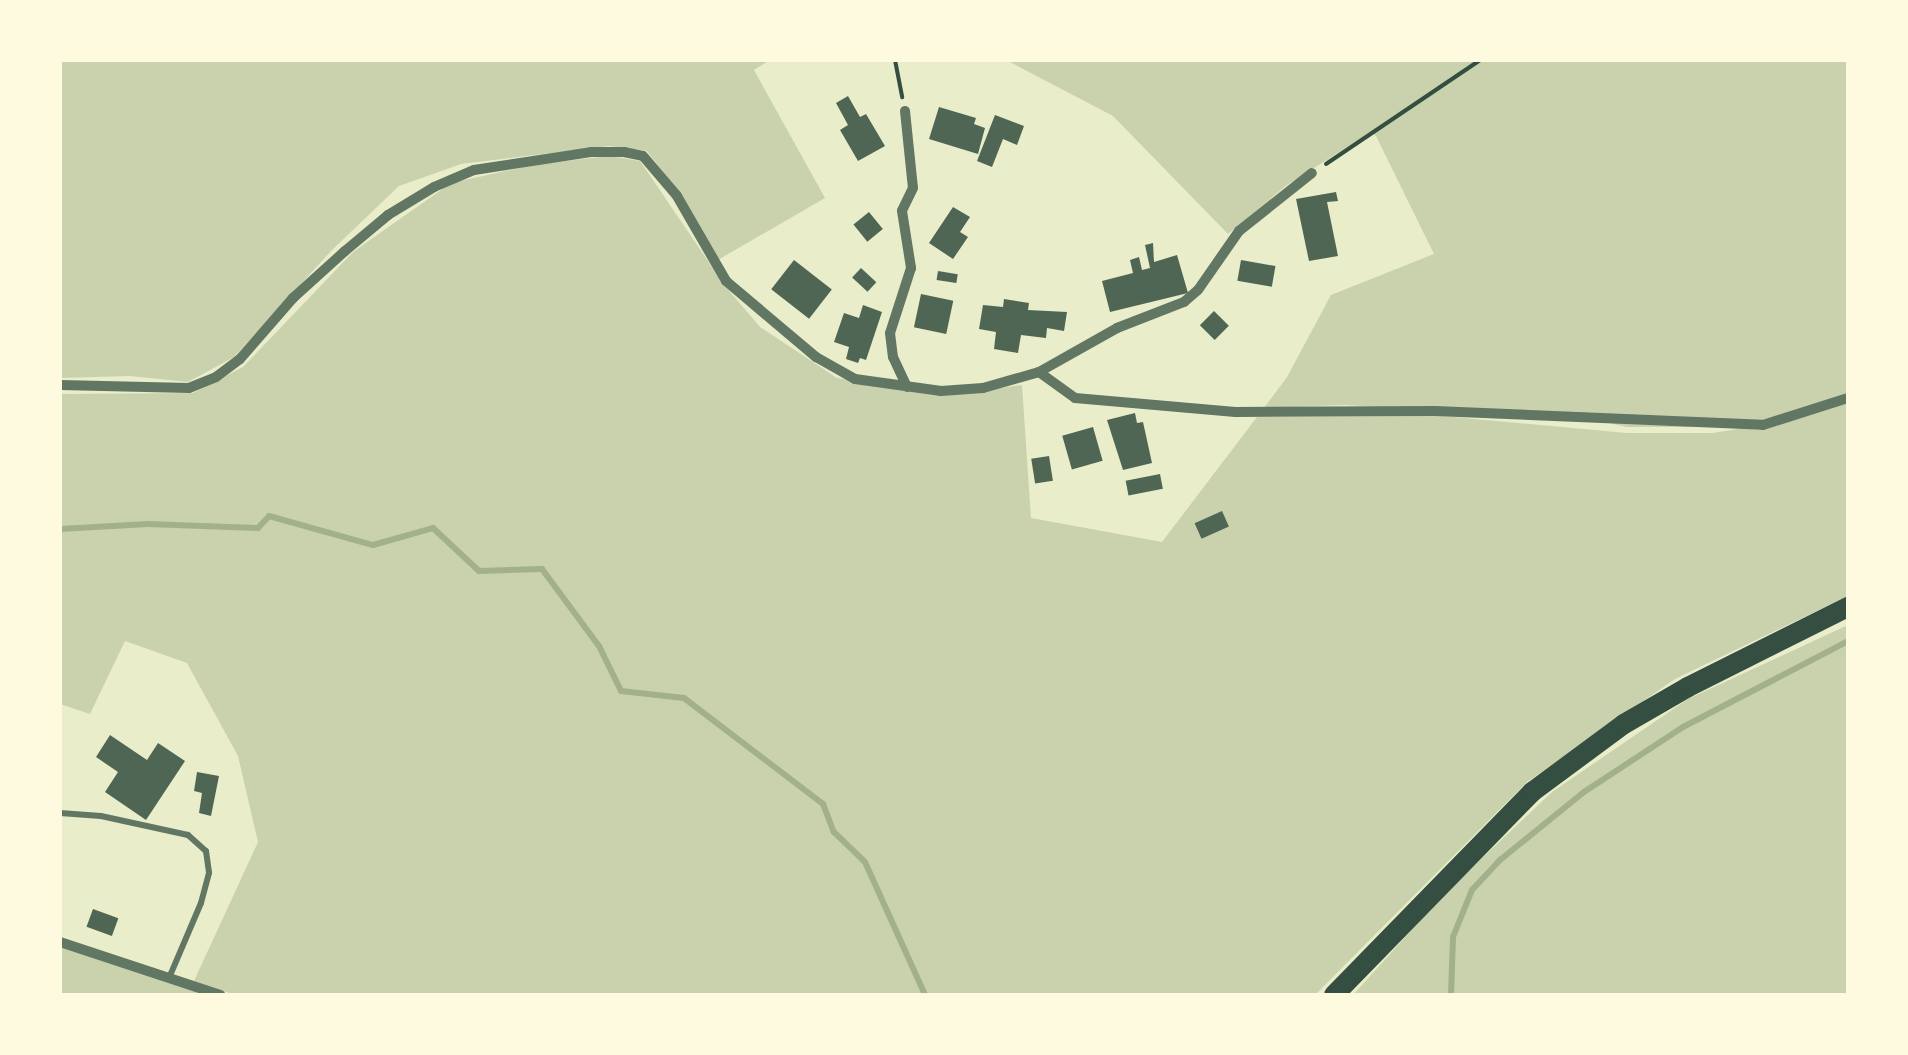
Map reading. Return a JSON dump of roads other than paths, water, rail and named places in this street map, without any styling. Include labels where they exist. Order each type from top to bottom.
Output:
[{"type":"main road","points":[[1334,995],[1532,792],[1624,724],[1688,687],[1848,608]]},
{"type":"street","points":[[905,111],[913,188],[902,211],[911,268],[890,334],[894,357],[908,387]]},
{"type":"street","points":[[60,385],[189,388],[202,383],[240,359],[293,298],[345,250],[388,215],[434,188],[474,170],[591,152],[624,152],[642,156],[677,196],[726,281],[816,357],[855,379],[908,387],[983,388],[1039,372],[1117,328],[1184,302],[1198,290],[1240,231],[1312,173]]},
{"type":"street","points":[[1039,372],[1075,398],[1235,412],[1434,411],[1763,425],[1848,398]]},
{"type":"street","points":[[60,942],[220,995]]},
{"type":"lane","points":[[60,813],[102,816],[188,835],[206,852],[209,873],[202,903],[169,978]]},
{"type":"waterway","points":[[60,529],[148,524],[258,528],[269,516],[373,545],[433,528],[479,571],[542,569],[599,646],[621,691],[684,698],[823,804],[834,832],[865,862],[925,995]]},
{"type":"waterway","points":[[1451,995],[1453,937],[1472,890],[1500,860],[1584,792],[1683,727],[1848,641]]}]
